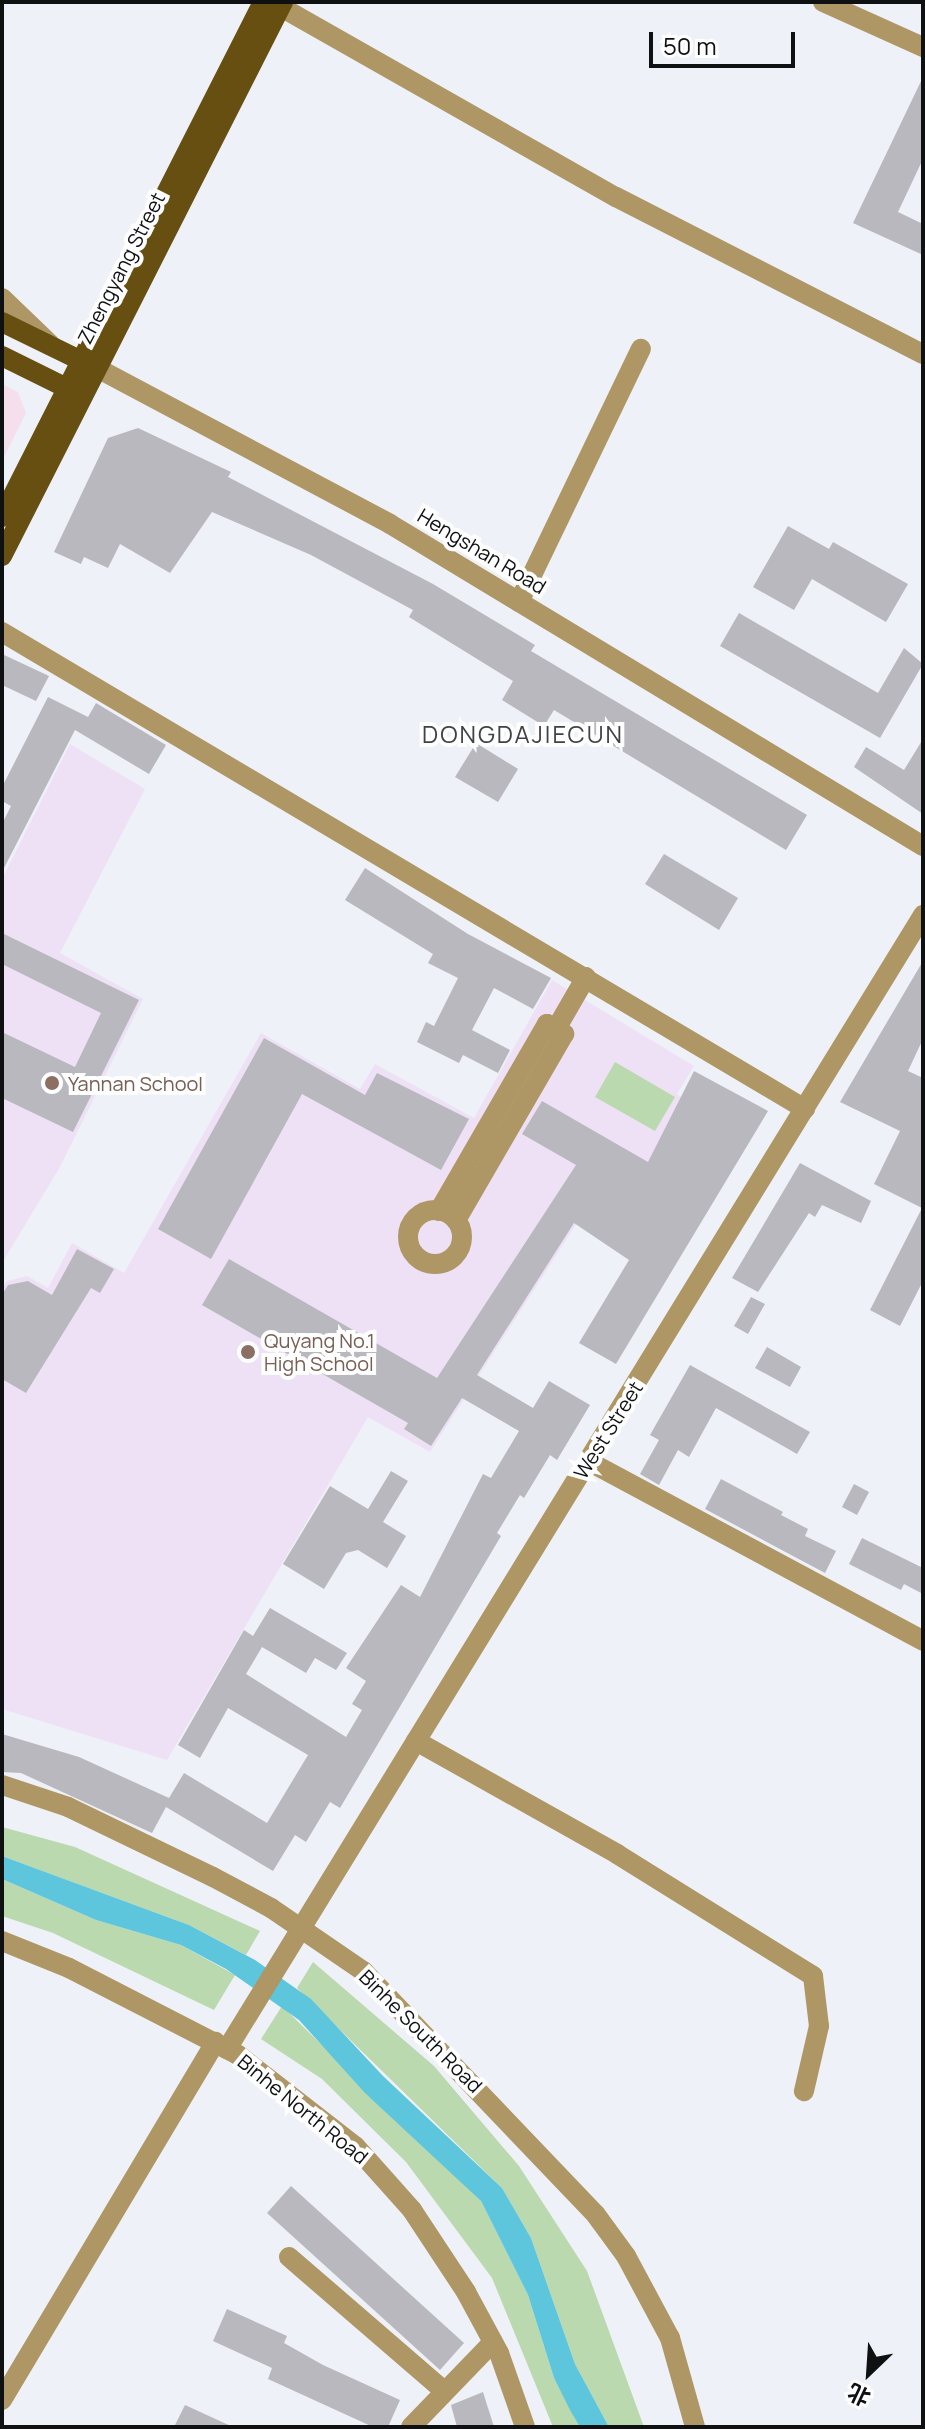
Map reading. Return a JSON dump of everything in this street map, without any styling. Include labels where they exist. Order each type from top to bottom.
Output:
[{"type":"main road","name":"Zhengyang Street","points":[[2,556],[75,392],[269,3]]},
{"type":"main road","name":"Hengshan Road","points":[[2,322],[89,364]]},
{"type":"main road","points":[[2,356],[75,392]]},
{"type":"main road","name":"Zhengyang Street","points":[[2,517],[75,392]]},
{"type":"street","points":[[823,2],[923,47]]},
{"type":"street","points":[[269,3],[616,197],[923,354]]},
{"type":"street","points":[[2,298],[52,346]]},
{"type":"street","points":[[519,602],[641,349]]},
{"type":"street","name":"Hengshan Road","points":[[89,364],[297,471],[923,846]]},
{"type":"street","points":[[2,632],[805,1109]]},
{"type":"street","name":"West Street","points":[[2,2400],[226,2041],[297,1935],[923,915]]},
{"type":"street","points":[[447,1216],[564,1034],[556,1029],[586,977]]},
{"type":"street","points":[[588,1461],[923,1641]]},
{"type":"street","points":[[416,1741],[617,1854],[813,1976],[819,2026],[804,2091]]},
{"type":"street","name":"Binhe South Road","points":[[2,1785],[117,1830],[363,1971],[413,2019],[596,2215],[647,2288],[670,2338],[695,2427]]},
{"type":"street","points":[[2,1963],[7,1942]]},
{"type":"street","name":"Binhe North Road","points":[[7,1942],[226,2041],[376,2167],[448,2263],[493,2342],[525,2427]]},
{"type":"street","points":[[289,2257],[444,2391]]},
{"type":"street","points":[[418,2424],[444,2391],[493,2342]]},
{"type":"shaded area","points":[[2,384],[18,392],[26,413],[2,461]]},
{"type":"shaded area","name":"Yannan School","points":[[70,744],[145,789],[60,953],[143,999],[60,1167],[2,1263],[2,879]]},
{"type":"shaded area","name":"Quyang No.1 High School","points":[[552,980],[694,1066],[677,1094],[700,1108],[638,1212],[598,1190],[430,1452],[368,1417],[167,1760],[2,1709],[2,1288],[7,1281],[27,1276],[48,1288],[72,1243],[124,1273],[261,1033],[360,1089],[375,1064],[474,1118]]},
{"type":"green space","points":[[615,1062],[675,1097],[655,1131],[595,1097]]},
{"type":"green space","points":[[2,1827],[75,1847],[260,1931],[246,1955],[189,1925],[2,1856]]},
{"type":"green space","points":[[2,1879],[96,1920],[181,1945],[235,1975],[214,2010],[53,1933],[2,1916]]},
{"type":"green space","points":[[313,1962],[434,2066],[519,2166],[587,2271],[644,2427],[609,2427],[575,2364],[531,2238],[502,2188],[297,1988]]},
{"type":"green space","points":[[282,2006],[481,2201],[528,2295],[554,2378],[580,2427],[553,2427],[492,2278],[406,2162],[322,2079],[261,2039]]},
{"type":"water","points":[[2,1856],[189,1925],[255,1960],[311,1999],[383,2076],[502,2188],[531,2238],[575,2364],[609,2427],[580,2427],[570,2410],[554,2378],[528,2295],[481,2201],[365,2093],[299,2020],[226,1969],[181,1945],[96,1920],[2,1879]]},
{"type":"building","points":[[923,77],[923,159],[898,212],[923,224],[923,255],[853,223]]},
{"type":"building","points":[[138,428],[231,472],[228,477],[433,584],[535,645],[531,651],[807,815],[786,850],[554,710],[544,726],[502,700],[513,681],[409,617],[413,610],[311,555],[212,512],[170,573],[120,544],[108,568],[84,557],[81,564],[54,552],[108,438]]},
{"type":"building","points":[[788,526],[829,549],[833,542],[908,584],[886,622],[812,579],[794,610],[753,587]]},
{"type":"building","points":[[739,613],[878,693],[904,648],[923,664],[880,738],[720,646]]},
{"type":"building","points":[[2,654],[49,676],[36,701],[2,685]]},
{"type":"building","points":[[48,697],[88,717],[96,703],[166,745],[149,774],[75,730],[2,872],[2,824],[11,806],[2,801],[2,787]]},
{"type":"building","points":[[923,739],[923,814],[854,767],[866,747],[904,770]]},
{"type":"building","points":[[476,743],[518,769],[498,802],[455,777]]},
{"type":"building","points":[[664,854],[738,898],[719,930],[645,884]]},
{"type":"building","points":[[365,868],[468,934],[551,978],[533,1009],[494,988],[472,1030],[510,1050],[498,1073],[463,1055],[459,1063],[417,1042],[426,1022],[434,1026],[458,978],[428,963],[433,954],[345,900]]},
{"type":"building","points":[[2,933],[139,1000],[73,1132],[2,1098],[2,1032],[75,1067],[101,1013],[2,964]]},
{"type":"building","points":[[923,961],[923,1039],[908,1071],[923,1078],[923,1281],[900,1326],[870,1310],[922,1208],[874,1184],[900,1131],[840,1102]]},
{"type":"building","points":[[264,1038],[365,1095],[377,1073],[469,1119],[441,1170],[302,1094],[211,1259],[158,1229]]},
{"type":"building","points":[[694,1071],[768,1111],[616,1364],[579,1343],[629,1260],[574,1223],[477,1375],[533,1408],[549,1381],[590,1405],[557,1460],[550,1455],[524,1498],[520,1495],[497,1533],[501,1536],[340,1808],[330,1802],[306,1842],[295,1835],[273,1871],[166,1807],[152,1833],[21,1773],[2,1772],[2,1734],[79,1757],[169,1798],[184,1773],[267,1823],[308,1755],[228,1708],[200,1758],[178,1745],[244,1630],[253,1636],[270,1608],[347,1653],[336,1670],[315,1658],[306,1673],[262,1647],[246,1674],[346,1737],[362,1710],[352,1704],[366,1681],[346,1668],[401,1585],[420,1597],[483,1474],[491,1478],[519,1431],[462,1398],[431,1446],[404,1429],[408,1423],[202,1305],[229,1259],[437,1378],[576,1165],[522,1134],[542,1101],[648,1162]]},
{"type":"building","points":[[800,1163],[871,1201],[861,1223],[822,1205],[815,1217],[809,1213],[758,1292],[732,1278]]},
{"type":"building","points":[[77,1249],[114,1269],[100,1293],[91,1288],[26,1393],[2,1379],[2,1295],[8,1285],[28,1281],[52,1295]]},
{"type":"building","points":[[751,1297],[765,1304],[748,1334],[734,1326]]},
{"type":"building","points":[[767,1347],[801,1367],[790,1387],[755,1368]]},
{"type":"building","points":[[690,1365],[810,1432],[797,1454],[716,1408],[689,1457],[678,1450],[659,1485],[640,1474],[659,1440],[650,1435]]},
{"type":"building","points":[[391,1471],[408,1481],[383,1522],[406,1536],[387,1568],[358,1550],[346,1553],[324,1589],[283,1564],[330,1486],[368,1509]]},
{"type":"building","points":[[721,1479],[783,1512],[781,1515],[808,1529],[805,1536],[836,1551],[825,1573],[705,1509]]},
{"type":"building","points":[[854,1484],[869,1492],[857,1515],[842,1507]]},
{"type":"building","points":[[862,1538],[923,1568],[923,1594],[904,1584],[901,1590],[849,1564]]},
{"type":"building","points":[[291,2186],[464,2343],[440,2370],[267,2213]]},
{"type":"building","points":[[227,2309],[287,2336],[284,2343],[323,2365],[400,2400],[388,2427],[373,2427],[268,2379],[272,2368],[213,2341]]},
{"type":"building","points":[[483,2392],[494,2427],[457,2427],[451,2405]]},
{"type":"building","points":[[185,2405],[233,2427],[174,2427]]},
{"type":"place","name":"Yannan School","points":[[52,1083]]},
{"type":"place","name":"Quyang No.1 High School","points":[[248,1352]]},
{"type":"district","name":"DONGDAJIECUN","points":[[523,734]]}]
